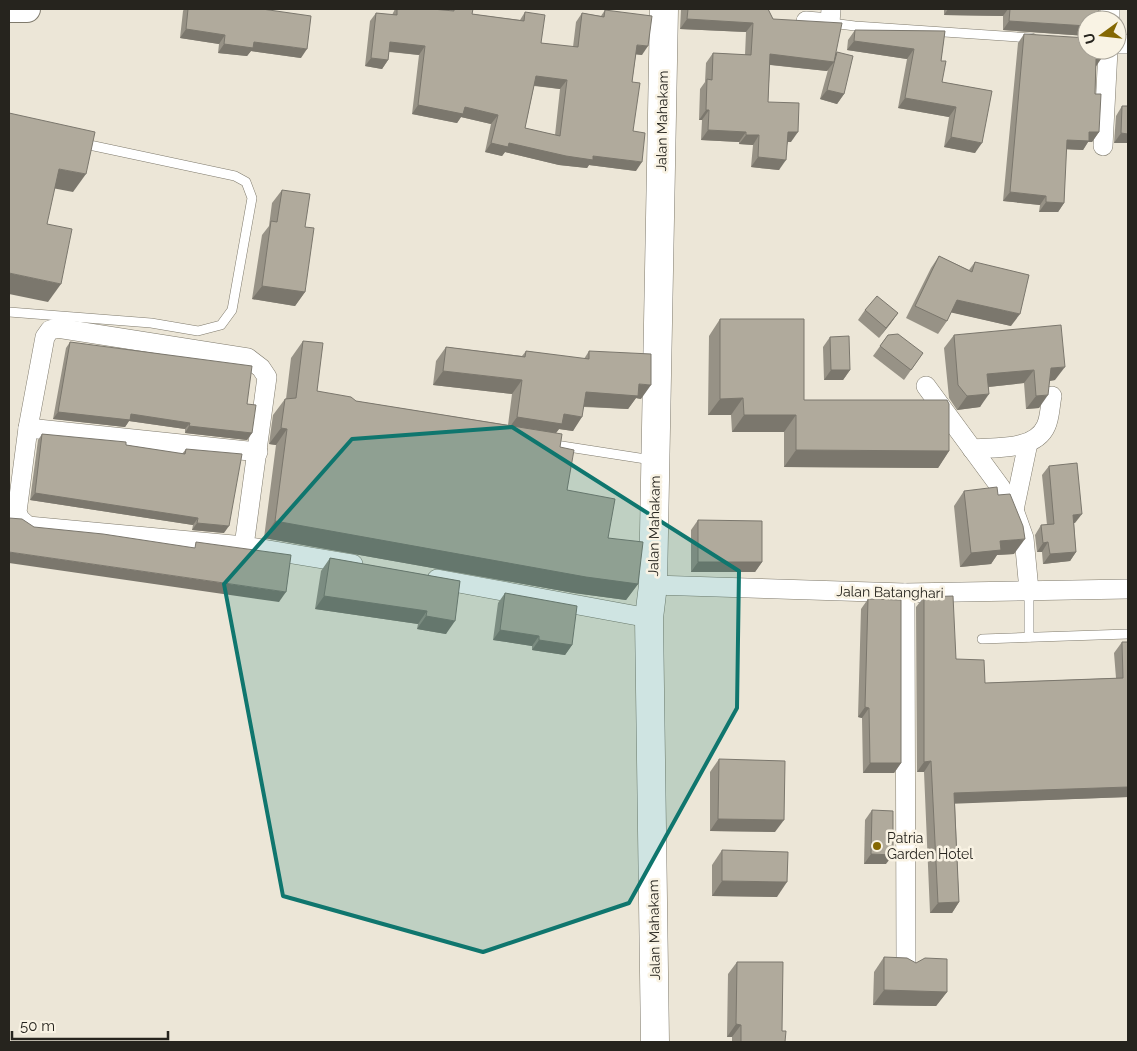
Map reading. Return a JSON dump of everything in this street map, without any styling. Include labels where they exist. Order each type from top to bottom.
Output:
[{"type":"main road","name":"Jalan Mahakam","points":[[655,1042],[649,618],[653,585],[664,9]]},
{"type":"street","points":[[9,9],[26,9]]},
{"type":"street","points":[[791,20],[831,16]]},
{"type":"street","points":[[1103,146],[1107,60]]},
{"type":"street","points":[[244,546],[267,376],[261,368],[248,358],[57,328],[50,330],[45,337],[28,428],[17,512],[20,519],[28,526],[244,546],[368,567]]},
{"type":"street","points":[[926,386],[1001,488],[1014,510],[1024,538],[1029,590]]},
{"type":"street","points":[[972,449],[1028,443],[1038,439],[1047,426],[1052,396]]},
{"type":"street","points":[[28,428],[258,452]]},
{"type":"street","points":[[1014,510],[1028,443]]},
{"type":"street","points":[[417,576],[649,618]]},
{"type":"street","name":"Jalan Batanghari","points":[[653,585],[905,594],[1128,589]]},
{"type":"street","points":[[905,594],[906,966]]},
{"type":"lane","points":[[831,16],[855,26],[1038,38]]},
{"type":"lane","points":[[9,312],[151,323],[198,331],[221,325],[232,310],[252,198],[246,182],[235,176],[70,141]]},
{"type":"lane","points":[[539,443],[655,461]]},
{"type":"lane","points":[[1029,590],[1029,637]]},
{"type":"lane","points":[[982,639],[1128,634]]},
{"type":"highlighted area","points":[[512,427],[739,571],[737,708],[629,903],[483,952],[283,896],[224,584],[352,439]]},
{"type":"building","points":[[188,9],[262,9],[311,16],[307,49],[254,42],[253,48],[224,44],[225,35],[186,29]]},
{"type":"building","points":[[397,9],[454,11],[454,9],[473,9],[472,14],[524,21],[525,12],[545,15],[541,43],[578,47],[582,13],[604,17],[605,10],[652,16],[648,46],[637,45],[632,82],[640,83],[633,131],[645,133],[642,162],[593,156],[593,160],[509,143],[508,147],[491,143],[498,115],[465,107],[463,114],[418,105],[425,46],[390,42],[388,60],[371,58],[376,13],[397,15]],"holes":[[[536,76],[567,80],[560,136],[525,128]]]},
{"type":"building","points":[[688,9],[768,9],[773,19],[842,23],[834,62],[770,54],[768,102],[799,103],[798,132],[788,132],[786,160],[758,157],[759,135],[746,135],[746,132],[708,130],[709,110],[706,110],[707,79],[712,80],[713,53],[751,55],[753,23],[687,19]]},
{"type":"building","points":[[1010,9],[1099,9],[1077,10],[1077,25],[1009,21]]},
{"type":"building","points":[[855,30],[945,31],[941,61],[946,61],[942,82],[992,91],[982,143],[951,137],[956,107],[905,98],[914,49],[854,41]]},
{"type":"building","points":[[1024,34],[1077,37],[1077,60],[1096,60],[1095,94],[1101,94],[1099,132],[1089,132],[1089,141],[1067,140],[1064,203],[1046,202],[1046,196],[1010,192]]},
{"type":"building","points":[[837,52],[853,56],[844,94],[827,90]]},
{"type":"building","points":[[1122,106],[1128,106],[1128,134],[1121,133]]},
{"type":"building","points":[[9,113],[95,132],[86,174],[59,169],[47,224],[72,229],[61,284],[9,273]]},
{"type":"building","points":[[282,190],[310,194],[305,227],[314,228],[305,292],[262,286],[271,221],[277,222]]},
{"type":"building","points":[[939,256],[972,272],[975,262],[1029,275],[1020,314],[957,300],[947,321],[915,306]]},
{"type":"building","points":[[877,296],[898,313],[886,328],[865,310]]},
{"type":"building","points":[[720,319],[804,319],[804,400],[947,400],[949,404],[949,451],[796,450],[796,415],[744,415],[743,398],[720,399]]},
{"type":"building","points":[[1061,325],[1065,367],[1051,368],[1048,395],[1036,396],[1034,370],[987,374],[989,394],[967,396],[958,385],[954,335]]},
{"type":"building","points":[[898,334],[923,353],[911,370],[880,346],[888,335]]},
{"type":"building","points":[[849,336],[850,370],[831,370],[830,337]]},
{"type":"building","points":[[303,341],[323,343],[317,391],[351,397],[356,401],[562,434],[560,447],[574,450],[567,490],[615,499],[608,538],[643,542],[638,584],[586,577],[275,521],[287,429],[281,428],[285,399],[296,398]]},
{"type":"building","points":[[70,342],[252,366],[247,404],[256,405],[252,433],[189,426],[190,423],[131,414],[130,420],[58,412]]},
{"type":"building","points":[[446,347],[525,357],[526,351],[589,359],[589,351],[651,354],[651,385],[639,384],[638,396],[586,392],[582,417],[564,414],[562,424],[517,417],[522,380],[443,371]]},
{"type":"building","points":[[42,434],[126,442],[126,445],[185,454],[186,449],[242,454],[229,526],[197,523],[198,518],[35,493]]},
{"type":"building","points":[[1077,463],[1082,514],[1073,515],[1076,552],[1050,554],[1048,542],[1043,543],[1041,525],[1054,524],[1049,466]]},
{"type":"building","points":[[997,487],[998,495],[1010,494],[1023,526],[1025,539],[1000,541],[1001,550],[971,553],[964,491]]},
{"type":"building","points":[[9,518],[22,519],[34,527],[103,534],[195,548],[196,542],[291,555],[286,592],[9,552]]},
{"type":"building","points":[[698,520],[762,521],[762,562],[698,562]]},
{"type":"building","points":[[330,558],[460,581],[455,621],[426,616],[427,611],[324,596]]},
{"type":"building","points":[[505,593],[577,606],[572,645],[539,640],[539,636],[500,630]]},
{"type":"building","points":[[953,596],[956,659],[984,660],[985,683],[1123,678],[1122,642],[1128,642],[1128,787],[954,793],[959,902],[938,903],[931,761],[924,762],[924,597]]},
{"type":"building","points":[[868,599],[901,600],[901,763],[870,763],[869,708],[865,707]]},
{"type":"building","points":[[719,759],[785,761],[784,820],[718,819]]},
{"type":"building","points":[[872,810],[893,811],[893,855],[871,854]]},
{"type":"building","points":[[722,850],[788,852],[787,882],[722,881]]},
{"type":"building","points":[[884,957],[907,958],[916,963],[925,958],[947,959],[947,992],[884,990]]},
{"type":"building","points":[[737,962],[783,962],[782,1031],[786,1031],[785,1042],[741,1042],[741,1025],[736,1024]]},
{"type":"place","name":"Patria Garden Hotel","points":[[877,846]]}]
